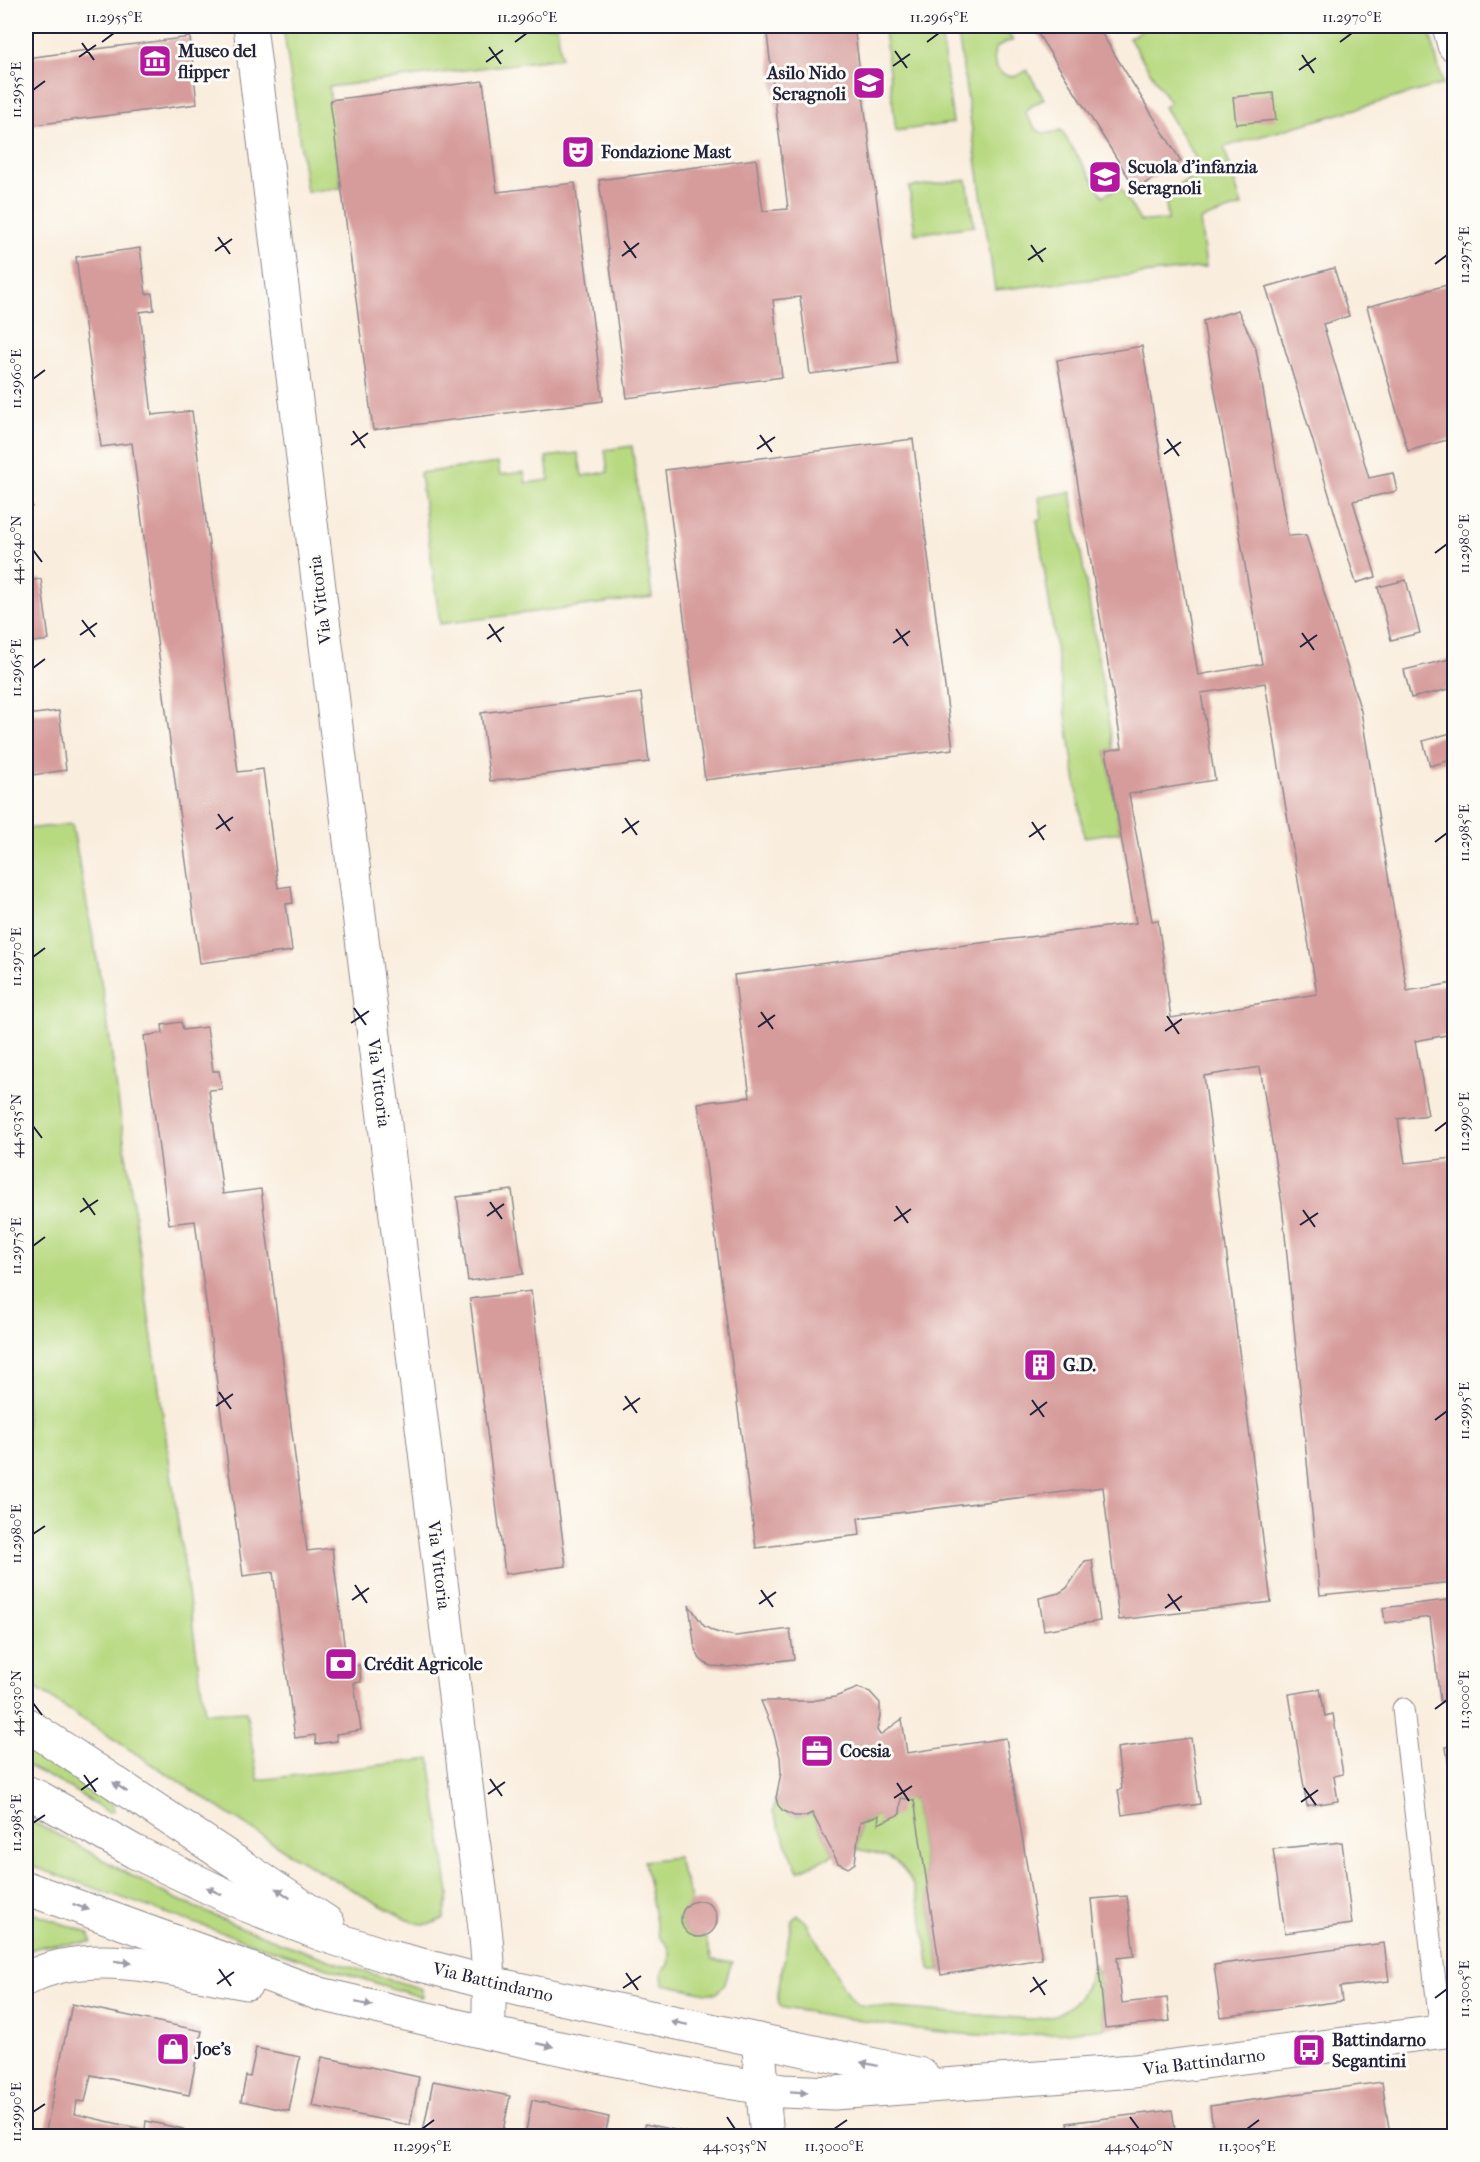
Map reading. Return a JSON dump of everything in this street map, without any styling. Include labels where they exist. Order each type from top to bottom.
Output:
[{"type":"street","name":"Via Vittoria","points":[[250,26],[471,1827],[486,1926],[490,1983],[488,2033]]},
{"type":"street","points":[[1449,26],[1455,45]]},
{"type":"street","points":[[26,1724],[318,1917],[387,1956]]},
{"type":"street","name":"Via Battindarno","points":[[26,1792],[135,1852],[246,1905],[387,1956],[490,1983],[885,2068],[989,2082]]},
{"type":"street","name":"Via Battindarno","points":[[26,1888],[320,1994],[488,2033],[763,2088],[834,2093],[1134,2071],[1448,2031]]},
{"type":"street","points":[[26,1979],[33,1974],[67,1965],[121,1961],[320,1994]]},
{"type":"street","points":[[758,2040],[767,2136]]},
{"type":"lane","points":[[1402,1709],[1448,2031]]},
{"type":"green space","points":[[283,26],[557,26],[561,58],[329,87],[341,188],[307,192]]},
{"type":"green space","points":[[892,26],[940,26],[953,123],[896,131],[884,29],[892,28]]},
{"type":"green space","name":"Scuola d'infanzia Seragnoli","points":[[957,26],[1004,26],[1013,41],[1006,42],[995,49],[995,64],[1007,76],[1020,74],[1027,70],[1044,99],[1025,112],[1032,124],[1043,133],[1061,130],[1103,196],[1120,187],[1140,221],[1168,220],[1165,194],[1203,170],[1164,107],[1170,103],[1129,38],[1148,26],[1428,26],[1443,84],[1224,147],[1242,206],[1200,220],[1206,267],[995,290]]},
{"type":"green space","points":[[967,180],[974,226],[915,234],[909,187]]},
{"type":"green space","points":[[632,446],[652,597],[440,624],[420,473],[498,463],[500,475],[524,472],[526,483],[549,480],[546,457],[578,453],[582,476],[608,472],[605,450]]},
{"type":"green space","points":[[1071,492],[1113,749],[1106,751],[1120,832],[1084,837],[1037,520],[1042,518],[1039,497]]},
{"type":"green space","points":[[72,824],[103,992],[205,1713],[246,1711],[258,1780],[430,1759],[449,1895],[444,1918],[436,1922],[425,1924],[412,1922],[290,1854],[26,1682],[26,829]]},
{"type":"green space","points":[[26,1746],[107,1799],[113,1805],[114,1811],[108,1812],[26,1765]]},
{"type":"green space","points":[[776,1798],[778,1804],[786,1812],[796,1816],[812,1813],[834,1855],[798,1871],[773,1812]]},
{"type":"green space","points":[[901,1798],[914,1800],[940,1971],[932,1971],[930,1968],[916,1893],[903,1868],[884,1856],[857,1849],[860,1822],[879,1815]]},
{"type":"green space","points":[[26,1819],[148,1885],[228,1922],[292,1947],[422,1989],[422,1996],[371,1982],[173,1916],[26,1864]]},
{"type":"green space","points":[[677,1857],[692,1902],[682,1914],[682,1926],[690,1934],[705,1936],[712,1960],[732,1962],[724,1985],[717,1993],[663,1984],[662,1972],[669,1965],[670,1952],[665,1942],[659,1937],[644,1861]]},
{"type":"green space","points":[[26,1911],[86,1932],[90,1935],[91,1942],[43,1946],[26,1951]]},
{"type":"green space","points":[[798,1915],[806,1922],[848,1995],[858,2005],[1029,2019],[1041,2018],[1052,2016],[1072,2005],[1085,1987],[1093,1964],[1097,1970],[1105,2028],[1033,2035],[980,2035],[896,2026],[784,2008],[780,2006],[777,1996],[792,1920]]},
{"type":"building","points":[[766,26],[854,26],[898,363],[810,374],[800,297],[773,300],[782,377],[627,398],[599,180],[756,159],[763,211],[788,209]]},
{"type":"building","points":[[1033,26],[1097,26],[1181,161],[1136,189]]},
{"type":"building","points":[[190,37],[197,104],[26,126],[26,58]]},
{"type":"building","points":[[483,81],[497,192],[575,183],[603,401],[373,430],[330,100]]},
{"type":"building","points":[[1273,93],[1276,120],[1236,124],[1233,97]]},
{"type":"building","points":[[140,248],[146,294],[152,293],[154,310],[140,312],[152,415],[192,411],[238,772],[263,769],[278,888],[291,886],[293,903],[286,904],[292,951],[200,963],[132,443],[101,447],[76,257]]},
{"type":"building","points":[[1334,268],[1349,316],[1323,324],[1369,478],[1393,473],[1397,491],[1353,501],[1376,577],[1356,583],[1266,287]]},
{"type":"building","points":[[1454,283],[1454,438],[1408,451],[1367,307]]},
{"type":"building","points":[[1238,310],[1256,349],[1288,536],[1306,535],[1361,711],[1407,991],[1454,983],[1454,1060],[1451,1060],[1447,1035],[1415,1041],[1428,1115],[1398,1119],[1405,1163],[1454,1158],[1454,1582],[1320,1595],[1282,1204],[1260,1067],[1204,1076],[1271,1602],[1119,1620],[1103,1487],[858,1518],[860,1535],[756,1548],[698,1103],[750,1097],[734,975],[1136,923],[1106,751],[1122,748],[1057,360],[1142,346],[1198,675],[1262,664],[1203,321]],"holes":[[[1265,683],[1317,994],[1171,1018],[1158,920],[1152,921],[1129,794],[1215,780],[1201,693]]]},
{"type":"building","points":[[913,439],[953,749],[705,780],[665,470]]},
{"type":"building","points":[[26,466],[32,507],[26,507]]},
{"type":"building","points":[[41,579],[49,640],[26,643],[26,581]]},
{"type":"building","points":[[1406,580],[1420,633],[1391,640],[1378,587]]},
{"type":"building","points":[[1454,658],[1454,688],[1411,698],[1404,670]]},
{"type":"building","points":[[641,693],[649,762],[490,781],[481,713]]},
{"type":"building","points":[[59,711],[66,770],[26,776],[26,715]]},
{"type":"building","points":[[1454,732],[1454,759],[1430,766],[1423,741]]},
{"type":"building","points":[[181,1022],[183,1030],[207,1027],[213,1071],[219,1071],[222,1089],[209,1090],[223,1194],[261,1189],[307,1551],[332,1548],[347,1667],[359,1665],[361,1682],[354,1683],[361,1730],[336,1734],[337,1741],[316,1744],[315,1735],[295,1738],[273,1572],[243,1576],[195,1221],[169,1224],[144,1036],[163,1033],[162,1025]]},
{"type":"building","points":[[512,1190],[523,1274],[468,1281],[457,1197]]},
{"type":"building","points":[[531,1291],[566,1566],[505,1574],[470,1299]]},
{"type":"building","points":[[1092,1560],[1100,1621],[1044,1630],[1039,1598],[1059,1593],[1067,1588],[1085,1561]]},
{"type":"building","points":[[1454,1599],[1454,1700],[1440,1701],[1430,1617],[1385,1623],[1383,1608]]},
{"type":"building","points":[[689,1605],[704,1626],[723,1634],[736,1636],[790,1629],[794,1659],[728,1667],[711,1666],[705,1663],[695,1649]]},
{"type":"building","points":[[858,1688],[870,1692],[880,1703],[877,1730],[880,1735],[902,1719],[907,1753],[1006,1738],[1042,1959],[941,1975],[914,1800],[901,1798],[900,1814],[878,1824],[879,1815],[860,1822],[855,1863],[848,1868],[838,1863],[812,1813],[806,1816],[794,1816],[782,1810],[778,1805],[776,1798],[781,1773],[780,1757],[773,1730],[761,1701],[811,1701],[835,1697]]},
{"type":"building","points":[[1320,1689],[1325,1716],[1333,1714],[1343,1774],[1334,1776],[1338,1801],[1307,1806],[1289,1694]]},
{"type":"building","points":[[1191,1738],[1200,1804],[1122,1815],[1118,1790],[1122,1789],[1117,1748]]},
{"type":"building","points":[[1454,1746],[1454,1797],[1453,1797],[1446,1747]]},
{"type":"building","points":[[1342,1842],[1352,1924],[1285,1933],[1273,1849]]},
{"type":"building","points":[[1127,1896],[1134,1956],[1117,1958],[1122,2003],[1167,1998],[1170,2021],[1105,2028],[1092,1899]]},
{"type":"building","points":[[699,1901],[712,1906],[717,1919],[712,1932],[699,1937],[686,1932],[681,1919],[686,1906]]},
{"type":"building","points":[[1384,1943],[1389,1981],[1340,1987],[1342,2001],[1221,2017],[1214,1965]]},
{"type":"building","points":[[72,2004],[202,2031],[189,2095],[91,2075],[85,2102],[77,2101],[75,2114],[145,2130],[146,2121],[183,2129],[181,2136],[45,2135]]},
{"type":"building","points":[[256,2048],[300,2057],[289,2111],[241,2101],[246,2076],[250,2077]]},
{"type":"building","points":[[322,2057],[419,2077],[410,2125],[312,2106]]},
{"type":"building","points":[[433,2081],[510,2096],[502,2136],[445,2136],[423,2132]]},
{"type":"building","points":[[1382,2082],[1390,2135],[1214,2136],[1210,2106]]},
{"type":"building","points":[[532,2100],[609,2117],[605,2136],[525,2136]]},
{"type":"building","points":[[1172,2110],[1176,2136],[1069,2136],[1067,2123]]},
{"type":"building","points":[[645,2124],[700,2135],[700,2136],[643,2136]]},
{"type":"building","points":[[999,2130],[1000,2136],[951,2136],[951,2135]]},
{"type":"place","name":"Museo del flipper","points":[[155,61]]},
{"type":"place","name":"Asilo Nido Seragnoli","points":[[869,83]]},
{"type":"place","name":"Fondazione Mast","points":[[578,152]]},
{"type":"place","name":"Scuola d'infanzia Seragnoli","points":[[1105,177]]},
{"type":"place","name":"G.D.","points":[[1040,1365]]},
{"type":"place","name":"Crédit Agricole","points":[[341,1664]]},
{"type":"place","name":"Coesia","points":[[817,1751]]},
{"type":"place","name":"Joe's","points":[[173,2049]]},
{"type":"place","name":"Battindarno Segantini","points":[[1309,2050]]}]
